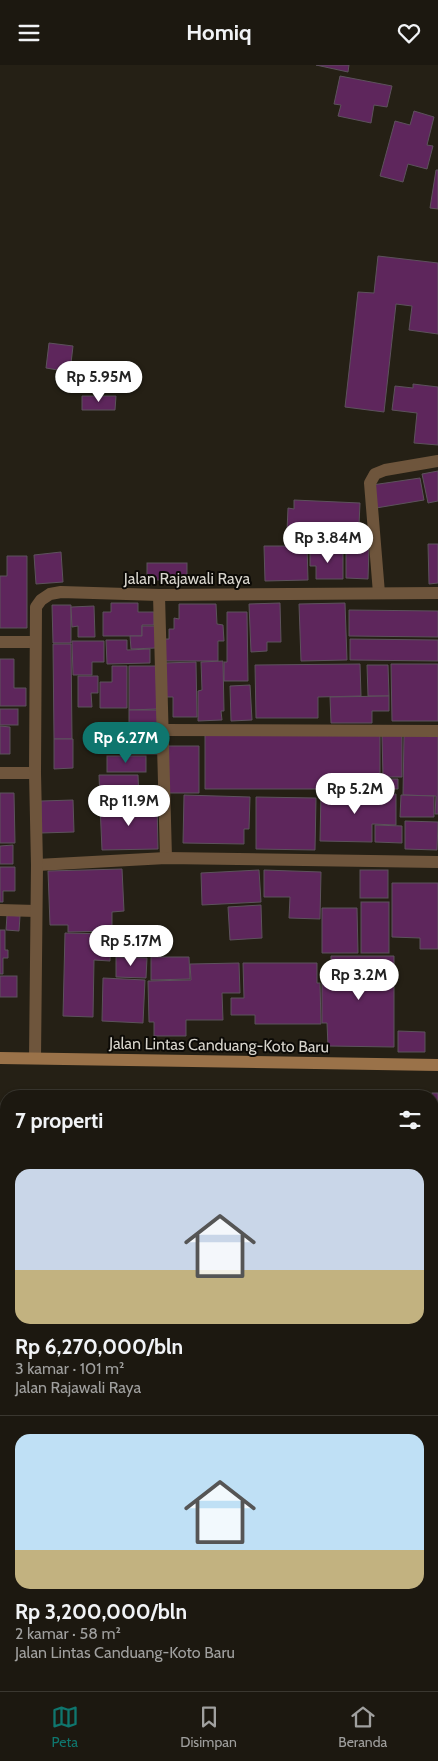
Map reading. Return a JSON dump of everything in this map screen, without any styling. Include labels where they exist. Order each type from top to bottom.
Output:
[{"type":"main road","name":"Jalan Lintas Canduang-Koto Baru","points":[[0,1058],[438,1065]]},
{"type":"street","points":[[379,593],[370,483],[375,474],[385,470],[438,461]]},
{"type":"street","name":"Jalan Rajawali Raya","points":[[34,1058],[37,865],[35,642],[36,607],[41,600],[50,593],[160,595],[438,593]]},
{"type":"street","points":[[160,595],[166,858]]},
{"type":"street","points":[[0,641],[35,642]]},
{"type":"street","points":[[162,730],[438,731]]},
{"type":"street","points":[[0,773],[35,773]]},
{"type":"street","points":[[37,865],[166,858],[438,861]]},
{"type":"street","points":[[0,910],[36,911]]},
{"type":"building","points":[[316,65],[349,65],[348,72]]},
{"type":"building","points":[[340,76],[392,86],[387,107],[374,105],[371,123],[338,116],[341,105],[334,104]]},
{"type":"building","points":[[414,111],[434,117],[427,145],[433,146],[427,169],[408,164],[403,182],[380,176],[395,121],[410,125]]},
{"type":"building","points":[[436,170],[438,170],[438,209],[430,208]]},
{"type":"building","points":[[378,256],[438,263],[438,334],[409,330],[412,306],[396,304],[384,412],[345,407],[358,292],[374,293]]},
{"type":"building","points":[[49,343],[73,346],[70,372],[46,368]]},
{"type":"building","points":[[413,384],[438,387],[438,445],[414,443],[417,413],[392,410],[395,386],[413,388]]},
{"type":"building","points":[[82,396],[116,396],[115,410],[82,410]]},
{"type":"building","points":[[438,471],[438,501],[428,503],[422,474]]},
{"type":"building","points":[[420,478],[424,500],[376,508],[372,485]]},
{"type":"building","points":[[294,500],[360,503],[358,547],[295,544],[296,531],[287,531],[288,508],[294,509]]},
{"type":"building","points":[[428,544],[438,544],[438,583],[429,584]]},
{"type":"building","points":[[264,546],[307,546],[308,580],[265,581]]},
{"type":"building","points":[[346,549],[369,549],[368,579],[346,578]]},
{"type":"building","points":[[310,550],[343,550],[343,579],[316,579],[316,566],[310,566]]},
{"type":"building","points":[[61,552],[63,582],[36,584],[34,555]]},
{"type":"building","points":[[7,556],[27,556],[27,628],[0,628],[0,576],[7,576]]},
{"type":"building","points":[[147,563],[187,563],[187,580],[147,580]]},
{"type":"building","points":[[111,603],[138,603],[138,612],[154,612],[154,625],[142,625],[142,636],[103,636],[103,612],[111,612]]},
{"type":"building","points":[[280,603],[281,642],[267,642],[267,651],[251,652],[249,604]]},
{"type":"building","points":[[345,603],[347,660],[301,661],[299,604]]},
{"type":"building","points":[[179,604],[216,604],[217,624],[223,625],[224,641],[218,641],[218,661],[162,661],[162,639],[169,639],[169,629],[174,629],[174,618],[179,619]]},
{"type":"building","points":[[52,605],[71,605],[71,643],[53,643]]},
{"type":"building","points":[[94,606],[95,637],[78,637],[78,626],[72,627],[71,607]]},
{"type":"building","points":[[349,610],[438,611],[438,637],[349,636]]},
{"type":"building","points":[[227,612],[247,612],[248,681],[224,681],[224,662],[227,662]]},
{"type":"building","points":[[142,626],[159,626],[156,648],[131,649],[130,636],[142,636]]},
{"type":"building","points":[[350,639],[438,640],[438,661],[350,660]]},
{"type":"building","points":[[106,640],[127,640],[127,650],[150,649],[150,663],[107,664]]},
{"type":"building","points":[[72,641],[104,641],[104,662],[92,662],[92,675],[73,675]]},
{"type":"building","points":[[53,644],[71,644],[72,739],[54,739]]},
{"type":"building","points":[[0,659],[14,659],[14,688],[26,688],[26,706],[0,706]]},
{"type":"building","points":[[223,661],[224,711],[221,711],[222,720],[198,721],[198,691],[202,690],[201,662]]},
{"type":"building","points":[[196,662],[197,717],[173,717],[173,697],[164,697],[164,663]]},
{"type":"building","points":[[360,664],[361,696],[318,697],[318,718],[256,718],[255,665]]},
{"type":"building","points":[[391,664],[438,664],[438,721],[392,721]]},
{"type":"building","points":[[367,665],[388,665],[389,696],[368,696]]},
{"type":"building","points":[[112,666],[127,666],[127,708],[100,708],[100,682],[112,682]]},
{"type":"building","points":[[129,666],[156,666],[157,709],[129,710]]},
{"type":"building","points":[[78,676],[98,676],[98,693],[91,693],[92,707],[78,707]]},
{"type":"building","points":[[250,685],[252,720],[231,721],[230,686]]},
{"type":"building","points":[[389,696],[389,711],[372,711],[372,723],[331,723],[330,697]]},
{"type":"building","points":[[0,709],[18,709],[18,725],[0,725]]},
{"type":"building","points":[[129,710],[157,710],[160,754],[129,754]]},
{"type":"building","points":[[0,726],[10,727],[10,754],[0,754]]},
{"type":"building","points":[[205,735],[380,735],[380,779],[398,779],[398,789],[205,789]]},
{"type":"building","points":[[382,735],[402,735],[402,777],[383,777]]},
{"type":"building","points":[[404,735],[438,736],[438,814],[435,814],[436,796],[403,795]]},
{"type":"building","points":[[54,739],[73,739],[73,768],[54,769]]},
{"type":"building","points":[[167,746],[199,746],[199,793],[166,793]]},
{"type":"building","points":[[107,756],[146,756],[146,772],[107,772]]},
{"type":"building","points":[[99,775],[138,775],[139,801],[100,801]]},
{"type":"building","points":[[321,792],[396,794],[396,825],[372,824],[372,842],[320,841]]},
{"type":"building","points":[[0,793],[14,793],[15,843],[0,843]]},
{"type":"building","points":[[184,795],[250,797],[249,829],[244,829],[244,844],[183,843]]},
{"type":"building","points":[[401,795],[434,796],[434,817],[400,817]]},
{"type":"building","points":[[256,797],[316,798],[315,850],[256,849]]},
{"type":"building","points":[[73,800],[74,832],[41,833],[41,801]]},
{"type":"building","points":[[157,803],[158,849],[102,850],[100,805]]},
{"type":"building","points":[[405,821],[438,822],[437,850],[405,849]]},
{"type":"building","points":[[375,825],[402,826],[402,843],[375,842]]},
{"type":"building","points":[[13,845],[13,864],[0,864],[0,846]]},
{"type":"building","points":[[0,867],[15,867],[15,891],[3,891],[3,902],[0,902]]},
{"type":"building","points":[[122,869],[124,911],[112,912],[112,931],[68,932],[68,925],[50,925],[48,871]]},
{"type":"building","points":[[259,870],[261,902],[202,905],[201,873]]},
{"type":"building","points":[[264,870],[321,872],[320,919],[289,918],[290,897],[264,897]]},
{"type":"building","points":[[360,870],[388,870],[388,898],[360,898]]},
{"type":"building","points":[[392,883],[438,883],[438,949],[420,949],[420,938],[392,937]]},
{"type":"building","points":[[361,902],[389,902],[389,953],[361,953]]},
{"type":"building","points":[[261,905],[262,938],[230,940],[228,907]]},
{"type":"building","points":[[322,908],[357,908],[358,953],[322,953]]},
{"type":"building","points":[[7,915],[20,916],[19,931],[6,930]]},
{"type":"building","points":[[0,930],[5,930],[5,950],[8,950],[8,958],[3,958],[3,974],[0,974]]},
{"type":"building","points":[[65,933],[111,934],[110,961],[94,960],[93,1017],[63,1016]]},
{"type":"building","points":[[331,956],[394,956],[394,1047],[328,1046],[327,1023],[322,1023],[322,972],[331,972]]},
{"type":"building","points":[[116,957],[147,958],[146,978],[116,977]]},
{"type":"building","points":[[151,957],[189,957],[190,979],[151,980]]},
{"type":"building","points":[[239,963],[240,993],[222,993],[223,1020],[186,1020],[186,1036],[154,1036],[154,1022],[149,1022],[148,981],[191,980],[190,964]]},
{"type":"building","points":[[243,963],[317,963],[317,983],[320,983],[321,1024],[255,1024],[255,1015],[231,1015],[231,998],[244,998]]},
{"type":"building","points":[[0,976],[17,976],[17,997],[0,997]]},
{"type":"building","points":[[103,978],[145,980],[143,1023],[102,1021]]},
{"type":"building","points":[[398,1031],[425,1032],[425,1052],[398,1052]]}]
